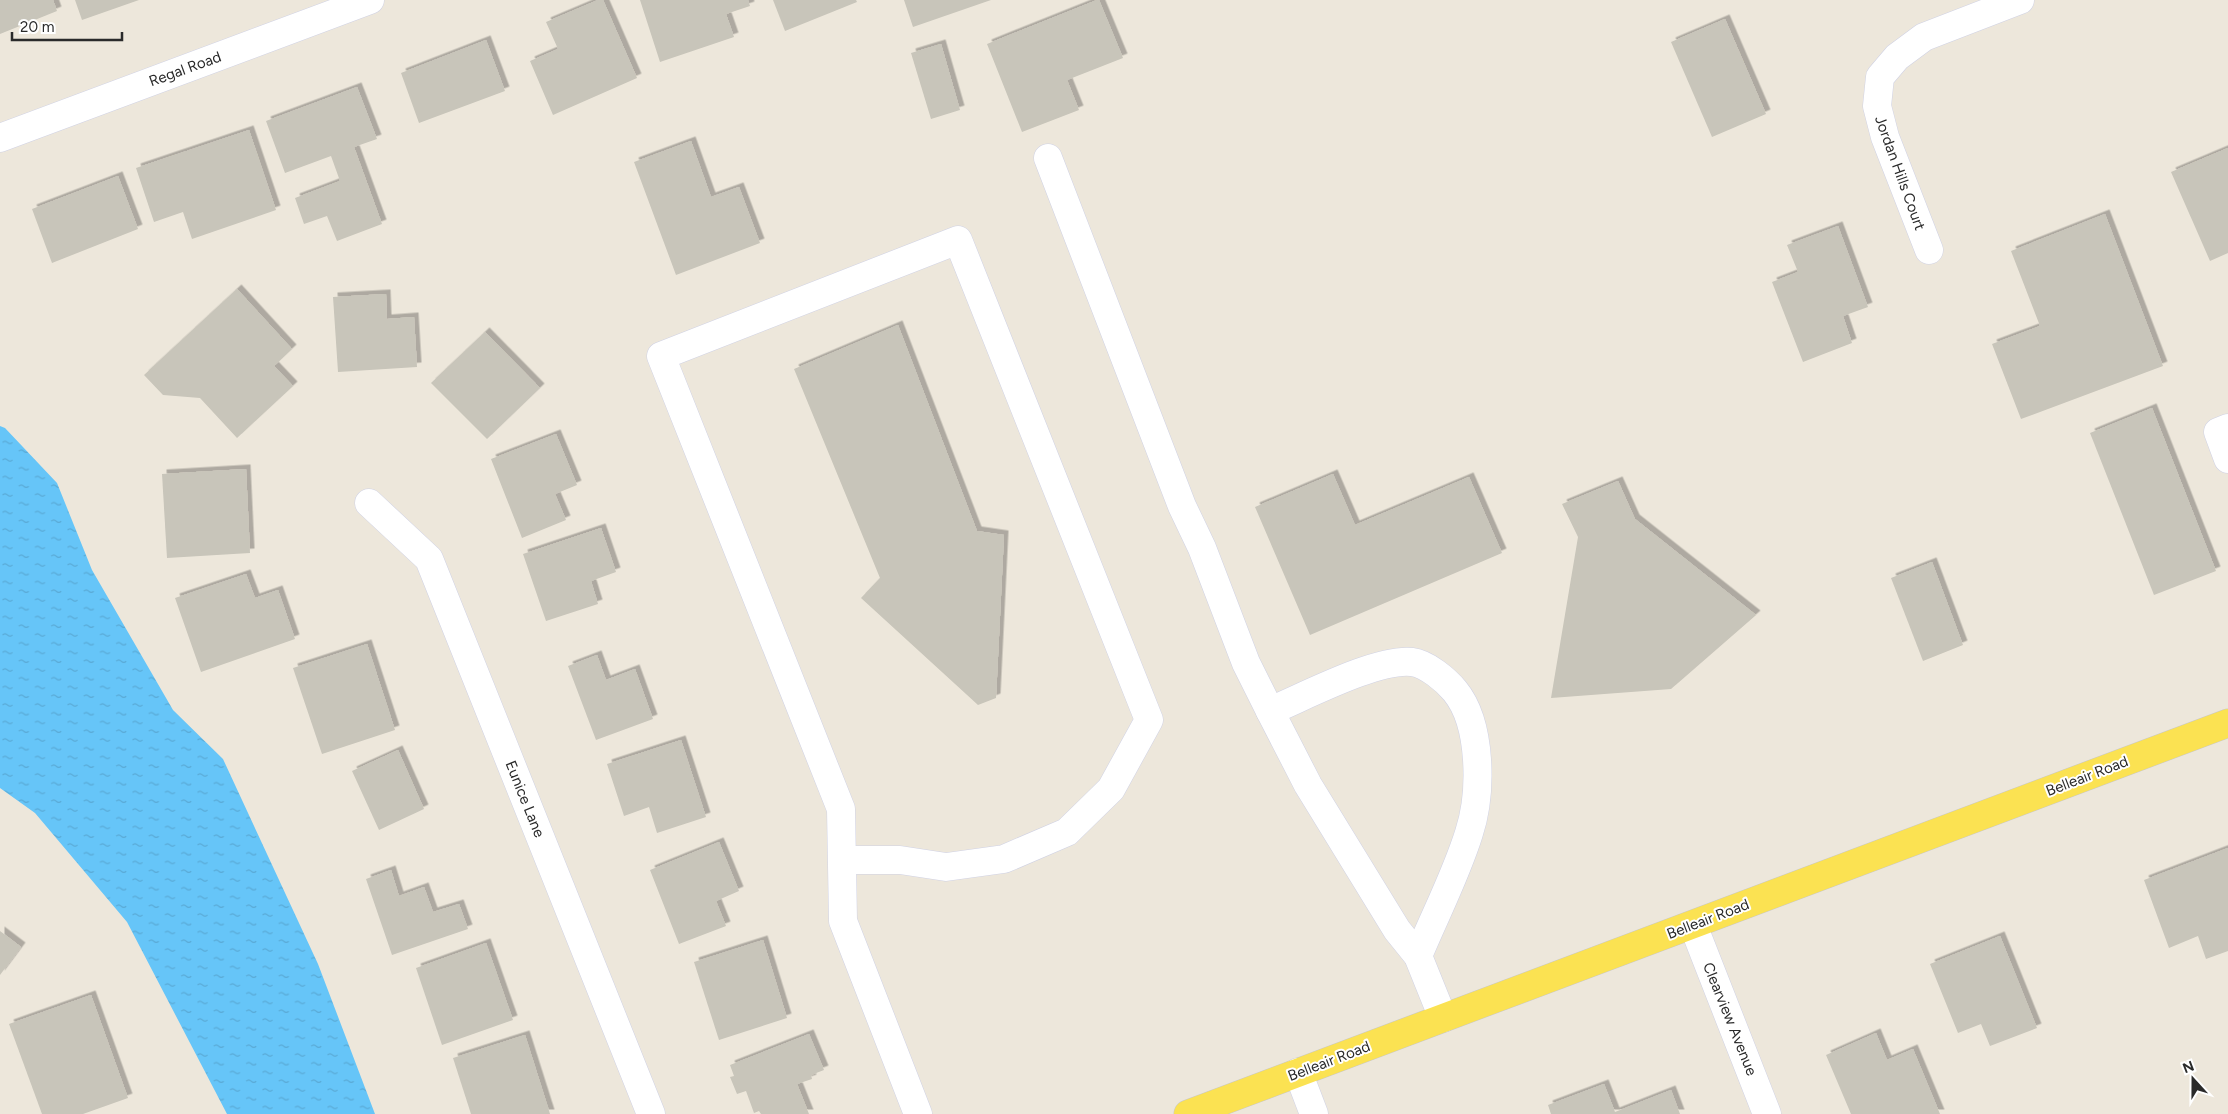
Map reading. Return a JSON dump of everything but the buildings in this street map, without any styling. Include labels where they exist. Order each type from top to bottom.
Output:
[{"type":"main road","name":"Belleair Road","points":[[1188,1114],[2228,723]]},
{"type":"street","name":"Regal Road","points":[[0,138],[370,0]]},
{"type":"street","name":"Jordan Hills Court","points":[[1928,250],[1885,137],[1877,106],[1880,77],[1896,57],[1924,37],[2020,0]]},
{"type":"street","points":[[1048,158],[1182,506],[1202,548],[1246,664],[1308,785],[1397,930],[1418,956],[1443,1018]]},
{"type":"street","points":[[843,860],[900,860],[946,867],[1004,859],[1067,832],[1112,789],[1149,720],[958,240],[661,356],[841,809],[843,921],[918,1114]]},
{"type":"street","points":[[2228,428],[2218,432],[2228,459]]},
{"type":"street","name":"Eunice Lane","points":[[369,504],[429,559],[651,1114]]},
{"type":"street","points":[[1270,711],[1378,665],[1412,662],[1444,678],[1464,702],[1476,739],[1476,792],[1470,832],[1418,956]]},
{"type":"street","name":"Clearview Avenue","points":[[1693,925],[1767,1114]]},
{"type":"street","points":[[1298,1072],[1314,1114]]},
{"type":"water","points":[[0,426],[5,428],[57,483],[92,570],[173,710],[223,759],[318,964],[375,1114],[227,1114],[127,922],[35,813],[0,788]]}]
